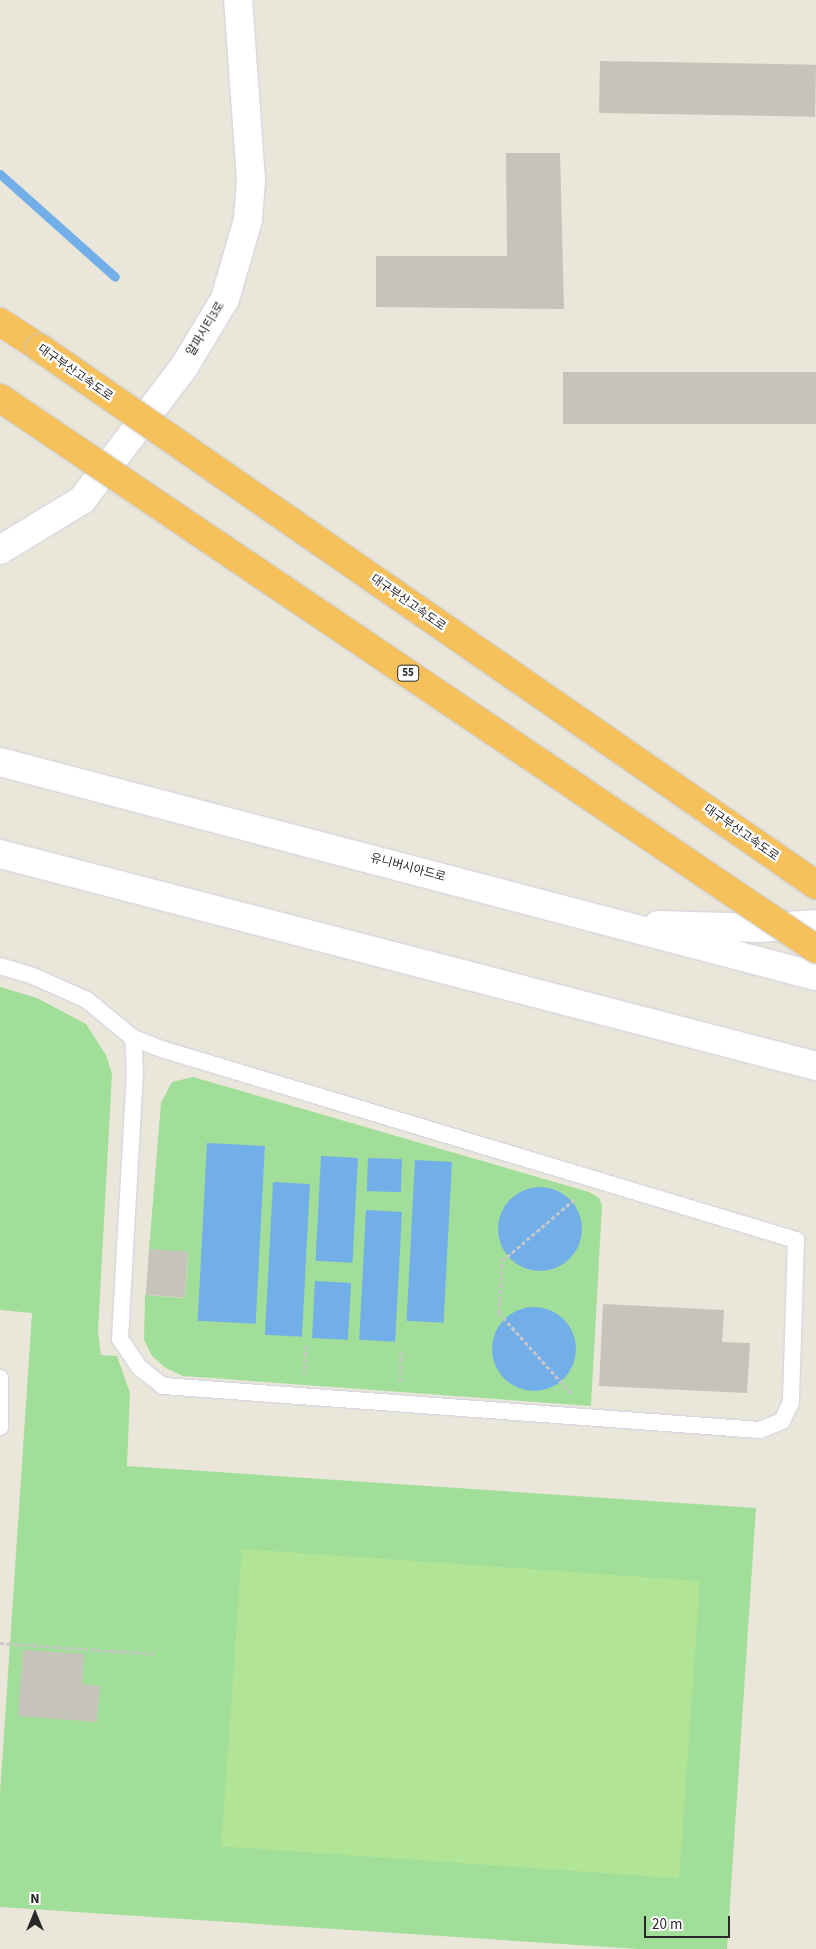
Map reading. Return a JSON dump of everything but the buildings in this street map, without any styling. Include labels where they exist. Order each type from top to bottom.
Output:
[{"type":"highway","name":"대구부산고속도로","points":[[0,322],[816,885]]},
{"type":"highway","name":"55","points":[[0,398],[816,949]]},
{"type":"main road","name":"알파시티3로","points":[[0,550],[82,500],[184,367],[225,299],[248,220],[251,180],[238,0]]},
{"type":"main road","name":"유니버시아드로","points":[[0,762],[816,976]]},
{"type":"main road","points":[[0,854],[816,1066]]},
{"type":"main road","points":[[611,923],[759,928],[816,924]]},
{"type":"lane","points":[[0,966],[33,976],[87,1000],[133,1038],[796,1240],[791,1402],[782,1421],[760,1430],[163,1386],[138,1366],[120,1339],[135,1073],[133,1038]]},
{"type":"lane","points":[[0,1378],[0,1427]]},
{"type":"path","points":[[560,1381],[499,1313],[502,1260],[572,1202]]},
{"type":"path","points":[[303,1396],[306,1346]]},
{"type":"path","points":[[398,1403],[402,1349]]},
{"type":"path","points":[[0,1642],[154,1654]]},
{"type":"green space","points":[[0,987],[37,998],[86,1024],[106,1055],[112,1074],[98,1332],[101,1355],[117,1356],[130,1393],[127,1466],[756,1508],[727,1949],[639,1949],[0,1907],[0,1794],[32,1313],[0,1310]]},
{"type":"green space","points":[[193,1077],[589,1192],[599,1198],[602,1205],[591,1406],[183,1376],[166,1368],[152,1356],[144,1340],[145,1295],[185,1298],[188,1253],[149,1249],[161,1103],[172,1082]]},
{"type":"green space","points":[[242,1549],[700,1581],[679,1878],[221,1846]]},
{"type":"water","points":[[207,1143],[265,1146],[256,1324],[198,1321]]},
{"type":"water","points":[[321,1156],[358,1158],[352,1263],[316,1261]]},
{"type":"water","points":[[368,1158],[402,1159],[401,1192],[367,1191]]},
{"type":"water","points":[[415,1160],[452,1162],[444,1323],[407,1321]]},
{"type":"water","points":[[273,1182],[310,1184],[302,1337],[265,1335]]},
{"type":"water","points":[[540,1187],[563,1194],[575,1206],[582,1229],[575,1252],[563,1264],[540,1271],[517,1264],[505,1252],[498,1229],[505,1206],[517,1194]]},
{"type":"water","points":[[366,1210],[402,1212],[395,1342],[359,1340]]},
{"type":"water","points":[[315,1281],[351,1283],[348,1340],[312,1338]]},
{"type":"water","points":[[534,1307],[557,1314],[569,1326],[576,1349],[569,1372],[557,1384],[534,1391],[511,1384],[499,1372],[492,1349],[499,1326],[511,1314]]},
{"type":"waterway","points":[[0,174],[115,277]]}]
